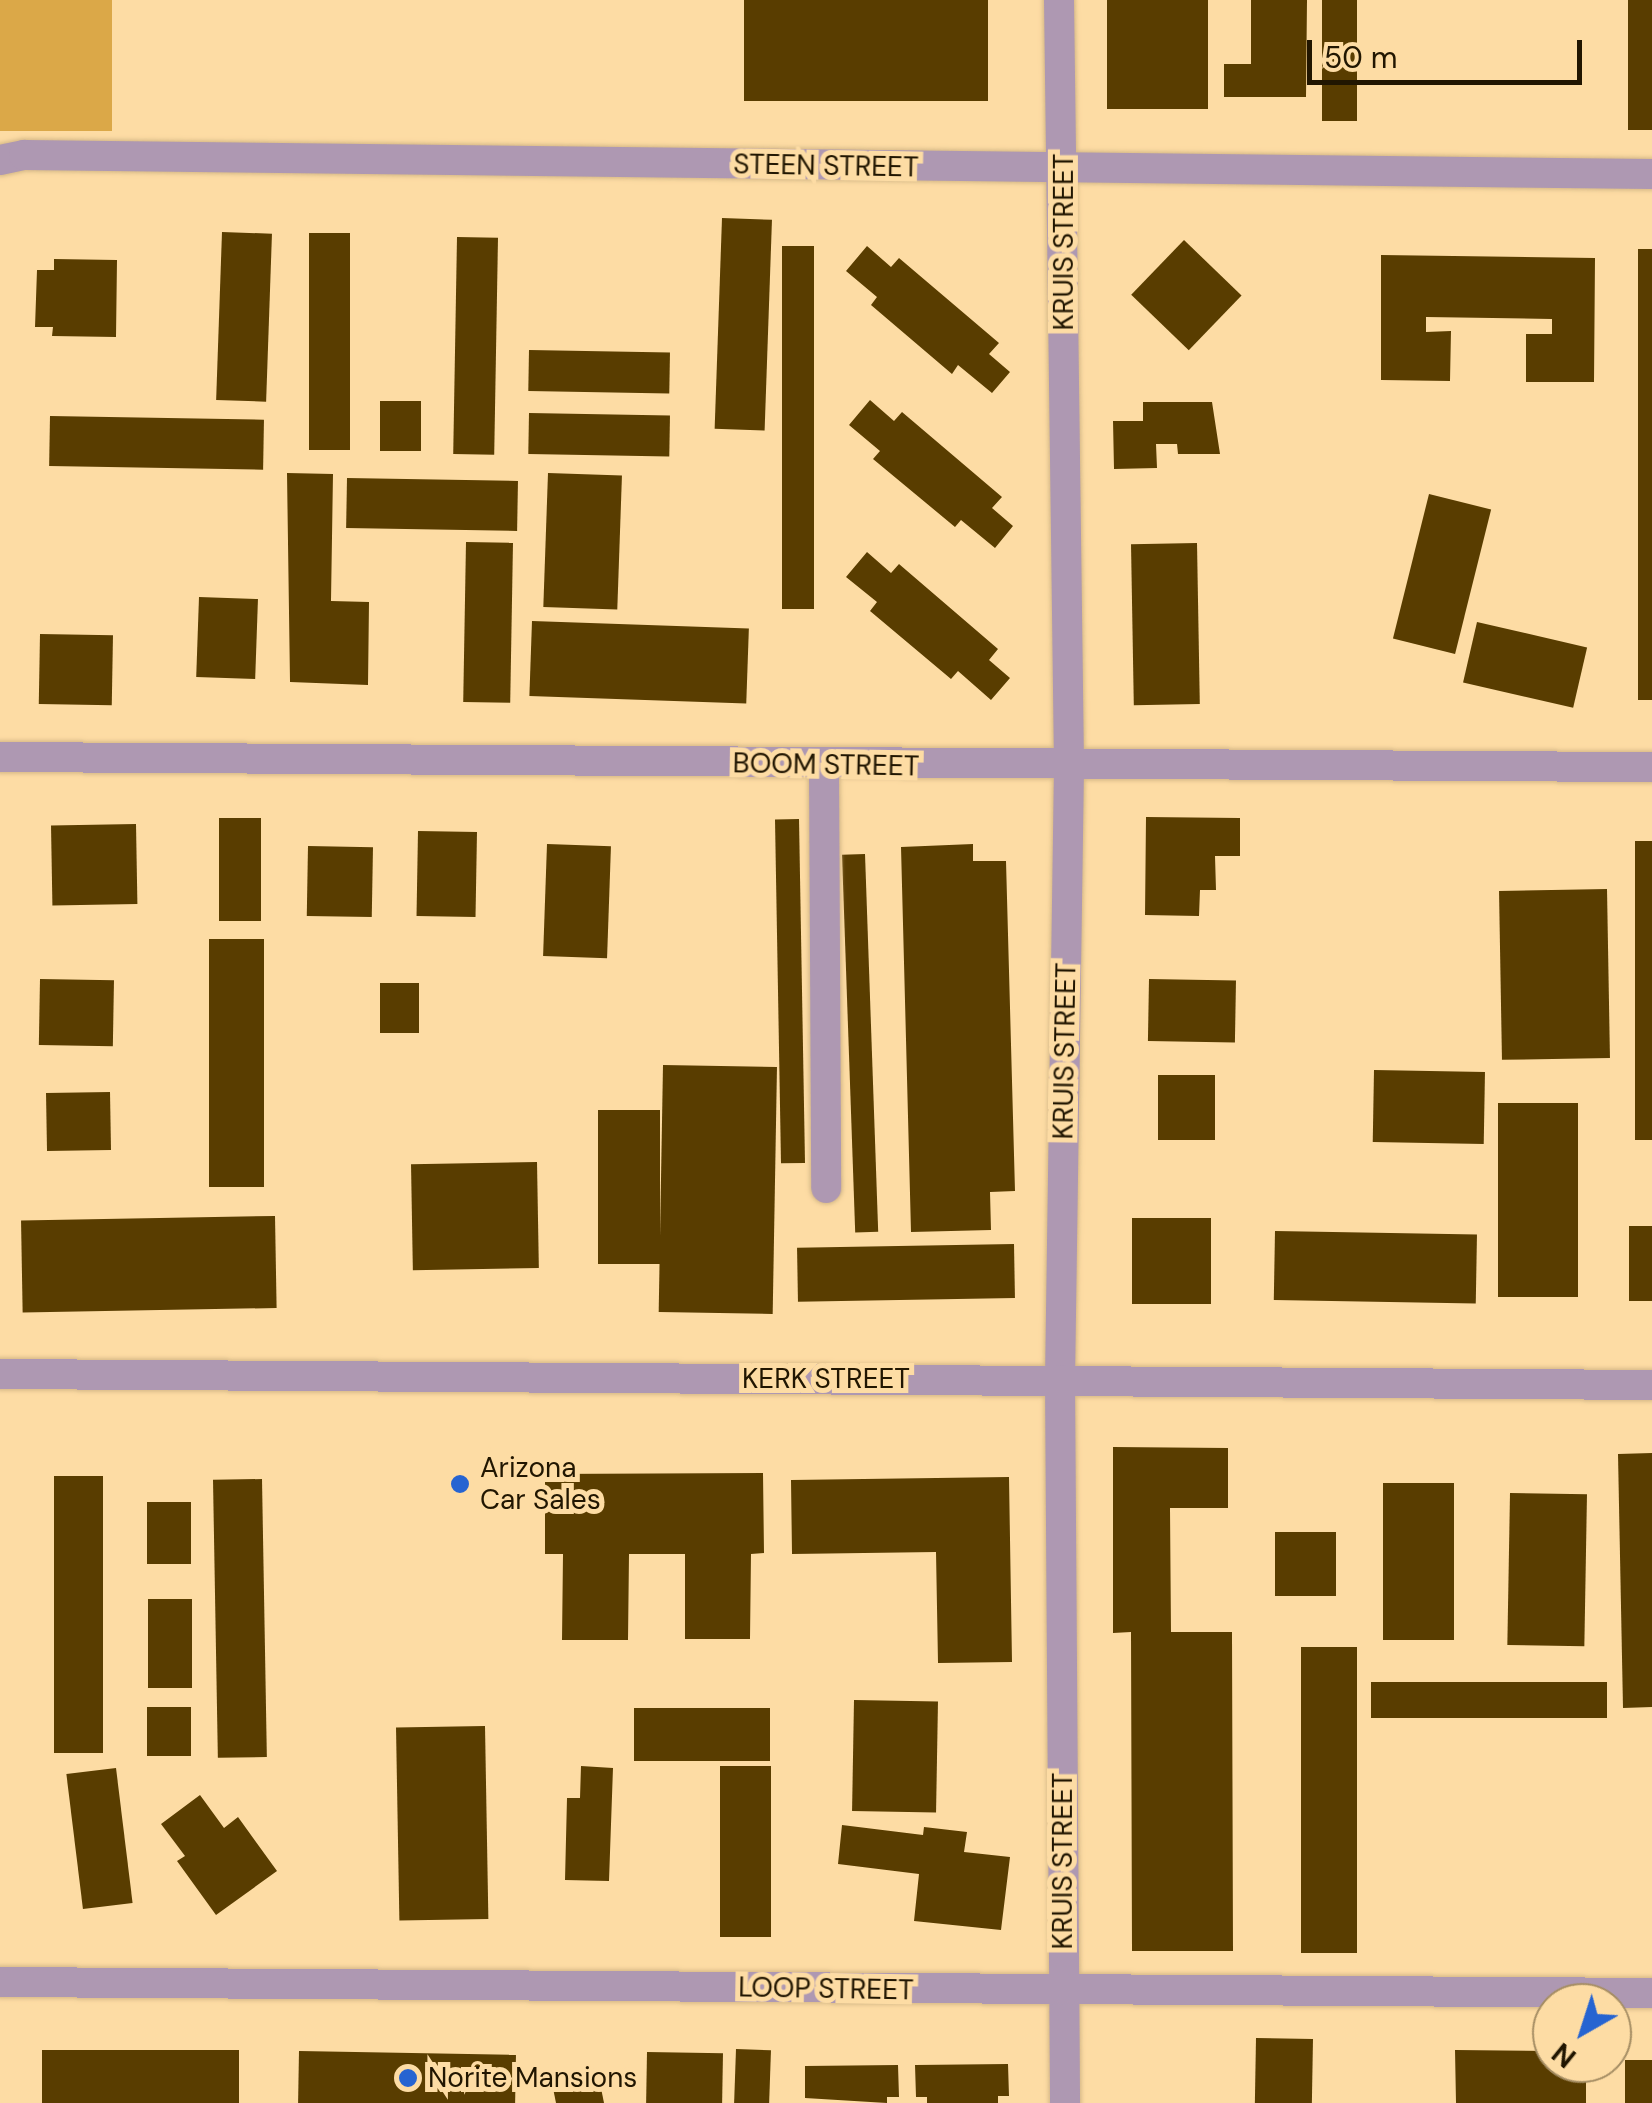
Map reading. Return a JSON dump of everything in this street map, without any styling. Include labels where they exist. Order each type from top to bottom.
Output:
[{"type":"street","name":"KRUIS STREET","points":[[1059,0],[1065,168],[1069,768],[1060,1380],[1065,2103]]},
{"type":"street","name":"STEEN STREET","points":[[0,160],[24,155],[1652,174]]},
{"type":"street","name":"BOOM STREET","points":[[0,757],[1069,768],[1652,767]]},
{"type":"street","points":[[824,765],[826,1188]]},
{"type":"street","name":"KERK STREET","points":[[0,1374],[1652,1385]]},
{"type":"street","name":"LOOP STREET","points":[[0,1982],[1652,1993]]},
{"type":"shaded area","points":[[0,0],[112,0],[112,131],[0,131]]},
{"type":"building","points":[[744,0],[988,0],[988,101],[744,101]]},
{"type":"building","points":[[1107,0],[1208,0],[1208,109],[1107,109]]},
{"type":"building","points":[[1251,0],[1307,0],[1306,97],[1224,97],[1224,64],[1251,64]]},
{"type":"building","points":[[1322,0],[1357,0],[1357,121],[1322,121]]},
{"type":"building","points":[[1628,0],[1652,0],[1652,130],[1628,130]]},
{"type":"building","points":[[722,218],[772,220],[765,431],[715,429]]},
{"type":"building","points":[[222,232],[272,234],[266,402],[216,400]]},
{"type":"building","points":[[309,233],[350,233],[350,450],[309,450]]},
{"type":"building","points":[[457,237],[498,238],[494,455],[453,454]]},
{"type":"building","points":[[1184,240],[1242,296],[1189,350],[1131,295]]},
{"type":"building","points":[[782,246],[814,246],[814,609],[782,609]]},
{"type":"building","points":[[867,246],[891,267],[899,258],[999,343],[989,354],[1010,372],[992,393],[958,365],[952,374],[871,305],[877,297],[846,271]]},
{"type":"building","points":[[1638,249],[1652,249],[1652,700],[1638,700]]},
{"type":"building","points":[[1381,255],[1595,258],[1594,382],[1526,382],[1526,334],[1552,334],[1552,319],[1426,317],[1426,332],[1451,331],[1450,381],[1381,380]]},
{"type":"building","points":[[54,259],[117,260],[116,337],[52,336],[53,327],[35,327],[37,270],[54,270]]},
{"type":"building","points":[[529,350],[670,352],[669,393],[528,391]]},
{"type":"building","points":[[870,400],[894,421],[902,412],[1002,497],[992,508],[1013,526],[995,548],[961,520],[955,527],[873,459],[880,451],[849,425]]},
{"type":"building","points":[[380,401],[421,401],[421,451],[380,451]]},
{"type":"building","points":[[1143,402],[1212,402],[1220,454],[1178,454],[1177,444],[1156,444],[1157,468],[1114,469],[1113,421],[1143,421]]},
{"type":"building","points":[[529,413],[670,415],[669,456],[528,454]]},
{"type":"building","points":[[50,416],[264,420],[263,470],[49,466]]},
{"type":"building","points":[[287,473],[333,474],[331,601],[369,602],[368,685],[290,682]]},
{"type":"building","points":[[548,473],[622,476],[617,610],[543,607]]},
{"type":"building","points":[[347,478],[518,481],[517,531],[346,528]]},
{"type":"building","points":[[1429,494],[1491,509],[1455,654],[1393,639]]},
{"type":"building","points":[[466,542],[513,543],[510,703],[463,702]]},
{"type":"building","points":[[1197,543],[1200,704],[1134,705],[1131,544]]},
{"type":"building","points":[[867,552],[891,573],[899,564],[998,649],[989,660],[1010,678],[991,700],[958,671],[951,679],[870,611],[877,602],[846,577]]},
{"type":"building","points":[[199,597],[258,599],[255,679],[196,677]]},
{"type":"building","points":[[532,621],[749,629],[746,704],[529,696]]},
{"type":"building","points":[[1477,622],[1587,647],[1573,708],[1463,682]]},
{"type":"building","points":[[40,634],[113,635],[112,705],[39,704]]},
{"type":"building","points":[[1146,817],[1240,818],[1240,856],[1215,856],[1216,890],[1200,890],[1199,916],[1145,915]]},
{"type":"building","points":[[219,818],[261,818],[261,921],[219,921]]},
{"type":"building","points":[[775,819],[799,819],[805,1163],[781,1163]]},
{"type":"building","points":[[136,824],[137,904],[52,905],[51,825]]},
{"type":"building","points":[[418,831],[477,832],[476,917],[417,916]]},
{"type":"building","points":[[1635,841],[1652,841],[1652,1140],[1635,1140]]},
{"type":"building","points":[[547,844],[611,846],[607,958],[543,956]]},
{"type":"building","points":[[973,844],[973,861],[1006,861],[1015,1191],[990,1192],[991,1230],[911,1232],[901,847]]},
{"type":"building","points":[[308,846],[373,847],[372,917],[307,916]]},
{"type":"building","points":[[865,854],[878,1232],[855,1233],[842,855]]},
{"type":"building","points":[[1607,889],[1610,1058],[1502,1060],[1499,891]]},
{"type":"building","points":[[209,939],[264,939],[264,1187],[209,1187]]},
{"type":"building","points":[[40,979],[114,980],[113,1046],[39,1045]]},
{"type":"building","points":[[1149,979],[1236,981],[1235,1043],[1148,1041]]},
{"type":"building","points":[[380,983],[419,983],[419,1033],[380,1033]]},
{"type":"building","points":[[663,1065],[777,1067],[773,1314],[659,1312]]},
{"type":"building","points":[[1374,1070],[1485,1072],[1484,1144],[1373,1142]]},
{"type":"building","points":[[1158,1075],[1215,1075],[1215,1140],[1158,1140]]},
{"type":"building","points":[[110,1092],[111,1150],[47,1151],[46,1093]]},
{"type":"building","points":[[1498,1103],[1578,1103],[1578,1297],[1498,1297]]},
{"type":"building","points":[[598,1110],[660,1110],[660,1264],[598,1264]]},
{"type":"building","points":[[537,1162],[539,1268],[413,1270],[411,1164]]},
{"type":"building","points":[[275,1216],[277,1308],[23,1312],[21,1220]]},
{"type":"building","points":[[1132,1218],[1211,1218],[1211,1304],[1132,1304]]},
{"type":"building","points":[[1629,1226],[1652,1226],[1652,1301],[1629,1301]]},
{"type":"building","points":[[1275,1231],[1477,1235],[1476,1304],[1274,1300]]},
{"type":"building","points":[[1014,1244],[1015,1298],[798,1302],[797,1248]]},
{"type":"building","points":[[1113,1447],[1228,1448],[1228,1508],[1170,1508],[1171,1632],[1232,1632],[1233,1951],[1132,1951],[1131,1632],[1113,1633]]},
{"type":"building","points":[[1652,1453],[1652,1707],[1623,1708],[1618,1454]]},
{"type":"building","points":[[763,1473],[764,1553],[751,1554],[750,1639],[685,1639],[685,1554],[629,1554],[628,1640],[562,1640],[563,1554],[545,1554],[545,1474]]},
{"type":"building","points":[[54,1476],[103,1476],[103,1753],[54,1753]]},
{"type":"building","points":[[1009,1477],[1012,1662],[938,1663],[936,1552],[792,1554],[791,1480]]},
{"type":"building","points":[[262,1479],[267,1757],[218,1758],[213,1480]]},
{"type":"building","points":[[1383,1483],[1454,1483],[1454,1640],[1383,1640]]},
{"type":"building","points":[[1510,1493],[1587,1494],[1584,1646],[1507,1645]]},
{"type":"building","points":[[147,1502],[191,1502],[191,1564],[147,1564]]},
{"type":"building","points":[[1275,1532],[1336,1532],[1336,1596],[1275,1596]]},
{"type":"building","points":[[148,1599],[192,1599],[192,1688],[148,1688]]},
{"type":"building","points":[[1301,1647],[1357,1647],[1357,1953],[1301,1953]]},
{"type":"building","points":[[1371,1682],[1607,1682],[1607,1718],[1371,1718]]},
{"type":"building","points":[[854,1700],[938,1701],[936,1812],[852,1811]]},
{"type":"building","points":[[147,1707],[191,1707],[191,1756],[147,1756]]},
{"type":"building","points":[[634,1708],[770,1708],[770,1761],[634,1761]]},
{"type":"building","points":[[485,1726],[488,1919],[399,1921],[396,1728]]},
{"type":"building","points":[[581,1766],[613,1768],[609,1881],[565,1880],[567,1798],[580,1798]]},
{"type":"building","points":[[720,1766],[771,1766],[771,1937],[720,1937]]},
{"type":"building","points":[[116,1768],[133,1903],[83,1909],[66,1774]]},
{"type":"building","points":[[200,1795],[224,1828],[238,1817],[277,1871],[216,1915],[177,1861],[185,1856],[161,1824]]},
{"type":"building","points":[[842,1825],[923,1835],[924,1827],[967,1832],[964,1852],[1010,1857],[1001,1930],[914,1921],[919,1874],[838,1864]]},
{"type":"building","points":[[1256,2038],[1313,2039],[1312,2103],[1255,2103]]},
{"type":"building","points":[[736,2049],[771,2050],[769,2103],[734,2103]]},
{"type":"building","points":[[42,2050],[239,2050],[239,2103],[42,2103]]},
{"type":"building","points":[[1455,2050],[1532,2051],[1532,2083],[1586,2083],[1586,2103],[1456,2103]]},
{"type":"building","name":"Norite Mansions","points":[[299,2051],[516,2055],[515,2103],[298,2103]]},
{"type":"building","points":[[647,2052],[723,2053],[722,2103],[646,2103]]},
{"type":"building","points":[[1632,2060],[1652,2060],[1652,2103],[1625,2103],[1625,2083],[1632,2083]]},
{"type":"building","points":[[1008,2064],[1009,2096],[998,2096],[998,2103],[927,2103],[927,2097],[916,2097],[915,2065]]},
{"type":"building","points":[[898,2065],[899,2097],[887,2097],[887,2103],[805,2098],[805,2066]]},
{"type":"building","points":[[597,2068],[604,2103],[556,2103],[551,2078]]},
{"type":"place","name":"Arizona Car Sales","points":[[460,1484]]},
{"type":"place","name":"Norite Mansions","points":[[408,2078]]}]
